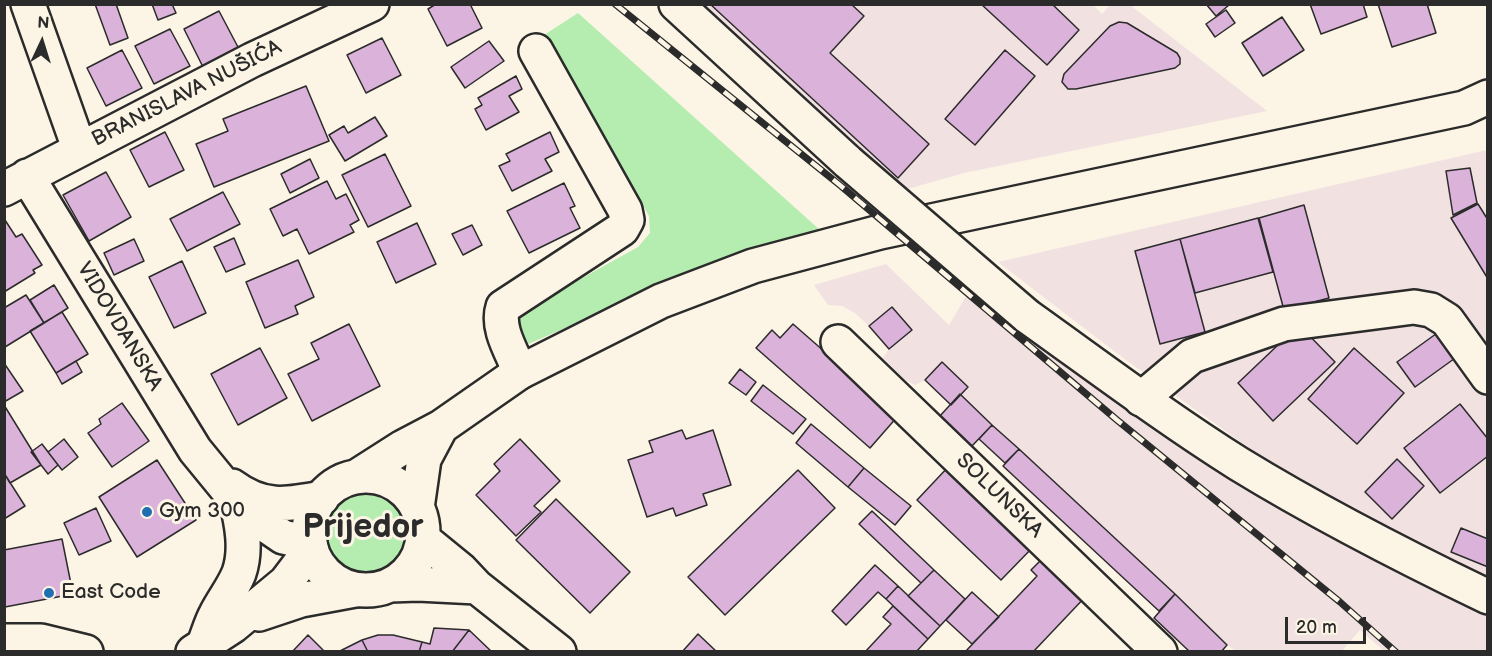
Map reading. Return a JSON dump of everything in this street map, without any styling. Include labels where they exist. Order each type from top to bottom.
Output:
[{"type":"main road","points":[[28,4],[79,148]]},
{"type":"main road","name":"BRANISLAVA NUŠIĆA","points":[[16,182],[252,60],[372,4]]},
{"type":"main road","points":[[676,4],[848,162],[1027,316],[1141,399],[1240,464],[1415,562],[1488,597]]},
{"type":"main road","points":[[520,372],[500,325],[503,307],[622,229],[627,220],[625,210],[536,51]]},
{"type":"main road","points":[[355,590],[343,586],[328,576],[320,567],[310,546],[310,522],[321,498],[336,485],[356,477],[403,447],[441,427],[520,372],[661,301],[753,266],[880,232],[1480,105]]},
{"type":"main road","name":"VIDOVDANSKA","points":[[16,182],[195,450],[245,511],[283,537],[310,546]]},
{"type":"main road","points":[[1141,399],[1192,356],[1284,324],[1414,307],[1431,310],[1447,320],[1488,376]]},
{"type":"main road","name":"SOLUNSKA","points":[[838,342],[1158,651]]},
{"type":"main road","points":[[390,585],[400,579],[414,564],[420,524],[424,459],[441,427]]},
{"type":"main road","name":"VIDOVDANSKA","points":[[216,474],[247,496],[259,501],[289,504],[321,498]]},
{"type":"main road","points":[[356,477],[371,477],[387,481],[406,493],[420,524],[477,587],[559,651]]},
{"type":"main road","points":[[198,648],[239,573],[242,558],[241,522],[236,500]]},
{"type":"main road","points":[[233,626],[286,582],[310,546]]},
{"type":"main road","points":[[198,648],[255,615],[301,600],[390,585],[477,587]]},
{"type":"main road","points":[[4,641],[41,640],[86,651]]},
{"type":"shaded area","points":[[1092,4],[1102,14],[1110,5],[1130,5],[1267,111],[964,173],[904,190],[694,5]]},
{"type":"shaded area","points":[[1487,150],[1487,579],[1301,485],[1123,358],[998,262]]},
{"type":"shaded area","points":[[886,264],[949,325],[972,286],[1169,436],[1249,490],[1398,571],[1487,615],[1487,651],[1384,651],[1360,630],[1342,651],[1236,651],[960,395],[967,386],[942,363],[925,380],[915,385],[904,379],[883,358],[889,349],[912,330],[892,307],[869,326],[855,313],[842,306],[828,305],[814,285]]},
{"type":"green space","points":[[578,13],[820,230],[727,258],[526,345],[517,332],[518,319],[530,307],[638,247],[650,233],[649,216],[544,35]]},
{"type":"green space","points":[[366,494],[381,497],[394,505],[402,518],[405,533],[402,548],[394,561],[381,569],[366,572],[351,569],[338,561],[330,548],[327,533],[330,518],[338,505],[351,497]]},
{"type":"building","points":[[95,4],[116,4],[128,38],[110,45]]},
{"type":"building","points":[[152,4],[172,4],[176,13],[158,20]]},
{"type":"building","points":[[436,4],[470,4],[482,28],[447,46],[428,9]]},
{"type":"building","points":[[710,4],[851,4],[864,16],[830,53],[929,144],[898,178]]},
{"type":"building","points":[[981,4],[1052,4],[1079,30],[1047,65]]},
{"type":"building","points":[[1206,4],[1228,4],[1229,5],[1216,16]]},
{"type":"building","points":[[1310,4],[1363,4],[1367,17],[1321,34]]},
{"type":"building","points":[[1378,4],[1427,4],[1436,33],[1392,47]]},
{"type":"building","points":[[1226,10],[1235,23],[1215,37],[1206,24]]},
{"type":"building","points":[[219,11],[239,49],[203,67],[184,29]]},
{"type":"building","points":[[1282,17],[1304,50],[1263,76],[1242,43]]},
{"type":"building","points":[[1119,22],[1127,23],[1177,53],[1180,64],[1175,68],[1068,89],[1062,82],[1064,74],[1110,26]]},
{"type":"building","points":[[170,29],[190,66],[154,84],[135,46]]},
{"type":"building","points":[[382,38],[401,75],[366,93],[347,55]]},
{"type":"building","points":[[489,41],[504,61],[465,88],[451,67]]},
{"type":"building","points":[[122,50],[142,88],[106,106],[87,68]]},
{"type":"building","points":[[1005,50],[1035,76],[975,145],[945,119]]},
{"type":"building","points":[[516,76],[522,89],[509,96],[519,112],[486,130],[475,109],[482,105],[478,98]]},
{"type":"building","points":[[306,86],[329,141],[214,187],[196,144],[228,131],[223,119]]},
{"type":"building","points":[[375,117],[387,136],[345,161],[329,135],[344,126],[348,133]]},
{"type":"building","points":[[165,132],[184,170],[149,187],[130,150]]},
{"type":"building","points":[[550,132],[559,152],[545,159],[552,171],[512,191],[499,166],[510,161],[506,154]]},
{"type":"building","points":[[385,154],[411,206],[368,227],[342,175]]},
{"type":"building","points":[[310,159],[319,178],[290,193],[281,174]]},
{"type":"building","points":[[1470,168],[1477,203],[1453,215],[1446,171]]},
{"type":"building","points":[[106,172],[131,217],[89,241],[63,195]]},
{"type":"building","points":[[327,181],[336,199],[346,194],[359,220],[350,225],[354,232],[309,254],[297,229],[283,236],[270,209]]},
{"type":"building","points":[[564,183],[575,206],[570,208],[580,228],[529,253],[507,211]]},
{"type":"building","points":[[223,192],[240,224],[187,251],[170,219]]},
{"type":"building","points":[[1478,204],[1488,220],[1488,279],[1451,218]]},
{"type":"building","points":[[1304,205],[1329,298],[1284,310],[1259,218]]},
{"type":"building","points":[[1258,218],[1273,272],[1195,293],[1180,239]]},
{"type":"building","points":[[5,220],[16,237],[22,234],[42,265],[33,270],[35,273],[4,292]]},
{"type":"building","points":[[417,223],[436,264],[396,283],[377,242]]},
{"type":"building","points":[[472,225],[482,245],[463,255],[452,234]]},
{"type":"building","points":[[234,238],[245,264],[226,272],[214,247]]},
{"type":"building","points":[[134,239],[144,261],[114,275],[104,253]]},
{"type":"building","points":[[1180,239],[1205,332],[1160,344],[1135,251]]},
{"type":"building","points":[[298,260],[314,297],[295,306],[298,314],[265,328],[246,282]]},
{"type":"building","points":[[182,261],[206,313],[174,328],[149,277]]},
{"type":"building","points":[[54,285],[68,308],[44,323],[30,300]]},
{"type":"building","points":[[26,295],[44,323],[5,347],[4,308]]},
{"type":"building","points":[[892,307],[912,330],[889,349],[869,326]]},
{"type":"building","points":[[62,312],[88,354],[56,373],[30,331]]},
{"type":"building","points":[[349,324],[380,386],[312,421],[288,374],[319,359],[311,343]]},
{"type":"building","points":[[793,324],[898,416],[870,448],[756,348],[772,330],[780,338]]},
{"type":"building","points":[[1299,325],[1335,362],[1273,421],[1238,383]]},
{"type":"building","points":[[1440,331],[1458,356],[1415,387],[1397,362]]},
{"type":"building","points":[[260,348],[287,398],[238,425],[211,374]]},
{"type":"building","points":[[1354,348],[1404,393],[1357,444],[1308,399]]},
{"type":"building","points":[[76,361],[82,372],[62,384],[56,373]]},
{"type":"building","points":[[942,362],[968,387],[951,405],[925,380]]},
{"type":"building","points":[[4,363],[23,391],[4,402]]},
{"type":"building","points":[[740,369],[756,382],[746,395],[729,383]]},
{"type":"building","points":[[763,385],[806,419],[793,434],[751,401]]},
{"type":"building","points":[[960,394],[992,425],[971,447],[939,417]]},
{"type":"building","points":[[122,403],[149,441],[112,467],[88,433],[101,424],[99,419]]},
{"type":"building","points":[[1460,404],[1488,439],[1488,456],[1440,493],[1404,448]]},
{"type":"building","points":[[4,405],[41,465],[10,483],[4,473]]},
{"type":"building","points":[[811,424],[864,468],[848,487],[796,443]]},
{"type":"building","points":[[992,425],[1019,449],[1005,463],[979,439]]},
{"type":"building","points":[[682,430],[686,439],[713,430],[731,485],[703,494],[707,505],[676,516],[673,508],[647,517],[628,460],[653,452],[649,441]]},
{"type":"building","points":[[64,439],[78,457],[62,470],[48,452]]},
{"type":"building","points":[[520,439],[560,481],[534,506],[541,512],[516,536],[476,495],[500,471],[494,464]]},
{"type":"building","points":[[42,444],[58,465],[48,474],[31,452]]},
{"type":"building","points":[[1019,449],[1175,594],[1159,611],[1003,466]]},
{"type":"building","points":[[1397,459],[1424,486],[1392,519],[1365,492]]},
{"type":"building","points":[[157,460],[196,520],[137,557],[99,497]]},
{"type":"building","points":[[950,465],[1035,545],[1001,580],[917,500]]},
{"type":"building","points":[[864,468],[911,506],[895,525],[848,487]]},
{"type":"building","points":[[798,470],[835,508],[725,615],[688,577]]},
{"type":"building","points":[[4,473],[25,506],[4,519]]},
{"type":"building","points":[[556,499],[630,572],[590,613],[516,540]]},
{"type":"building","points":[[96,508],[111,541],[79,555],[64,523]]},
{"type":"building","points":[[872,511],[934,570],[921,583],[859,524]]},
{"type":"building","points":[[1461,528],[1488,539],[1488,567],[1451,552]]},
{"type":"building","points":[[62,539],[73,594],[5,607],[4,550]]},
{"type":"building","points":[[1046,555],[1088,594],[1033,652],[965,652],[1037,576],[1031,570]]},
{"type":"building","points":[[875,565],[898,586],[886,599],[878,592],[846,625],[832,611]]},
{"type":"building","points":[[934,570],[965,599],[940,626],[908,596]]},
{"type":"building","points":[[898,586],[940,626],[928,639],[886,599]]},
{"type":"building","points":[[972,592],[999,617],[972,644],[946,620]]},
{"type":"building","points":[[1175,594],[1227,645],[1221,652],[1190,652],[1154,618]]},
{"type":"building","points":[[893,606],[928,639],[916,652],[865,652],[891,624],[883,617]]},
{"type":"building","points":[[434,628],[469,630],[452,652],[419,652],[422,642],[430,644]]},
{"type":"building","points":[[469,630],[492,652],[452,652]]},
{"type":"building","points":[[698,634],[717,652],[682,652]]},
{"type":"building","points":[[308,635],[325,652],[292,652]]},
{"type":"building","points":[[378,635],[393,635],[422,642],[419,652],[368,652],[362,640]]},
{"type":"building","points":[[362,640],[368,652],[338,652]]},
{"type":"railway","points":[[615,4],[841,186],[1117,420],[1340,602],[1396,652]]},
{"type":"place","name":"Gym 300","points":[[147,512]]},
{"type":"place","name":"East Code","points":[[49,593]]},
{"type":"district","name":"Prijedor","points":[[363,529]]}]
